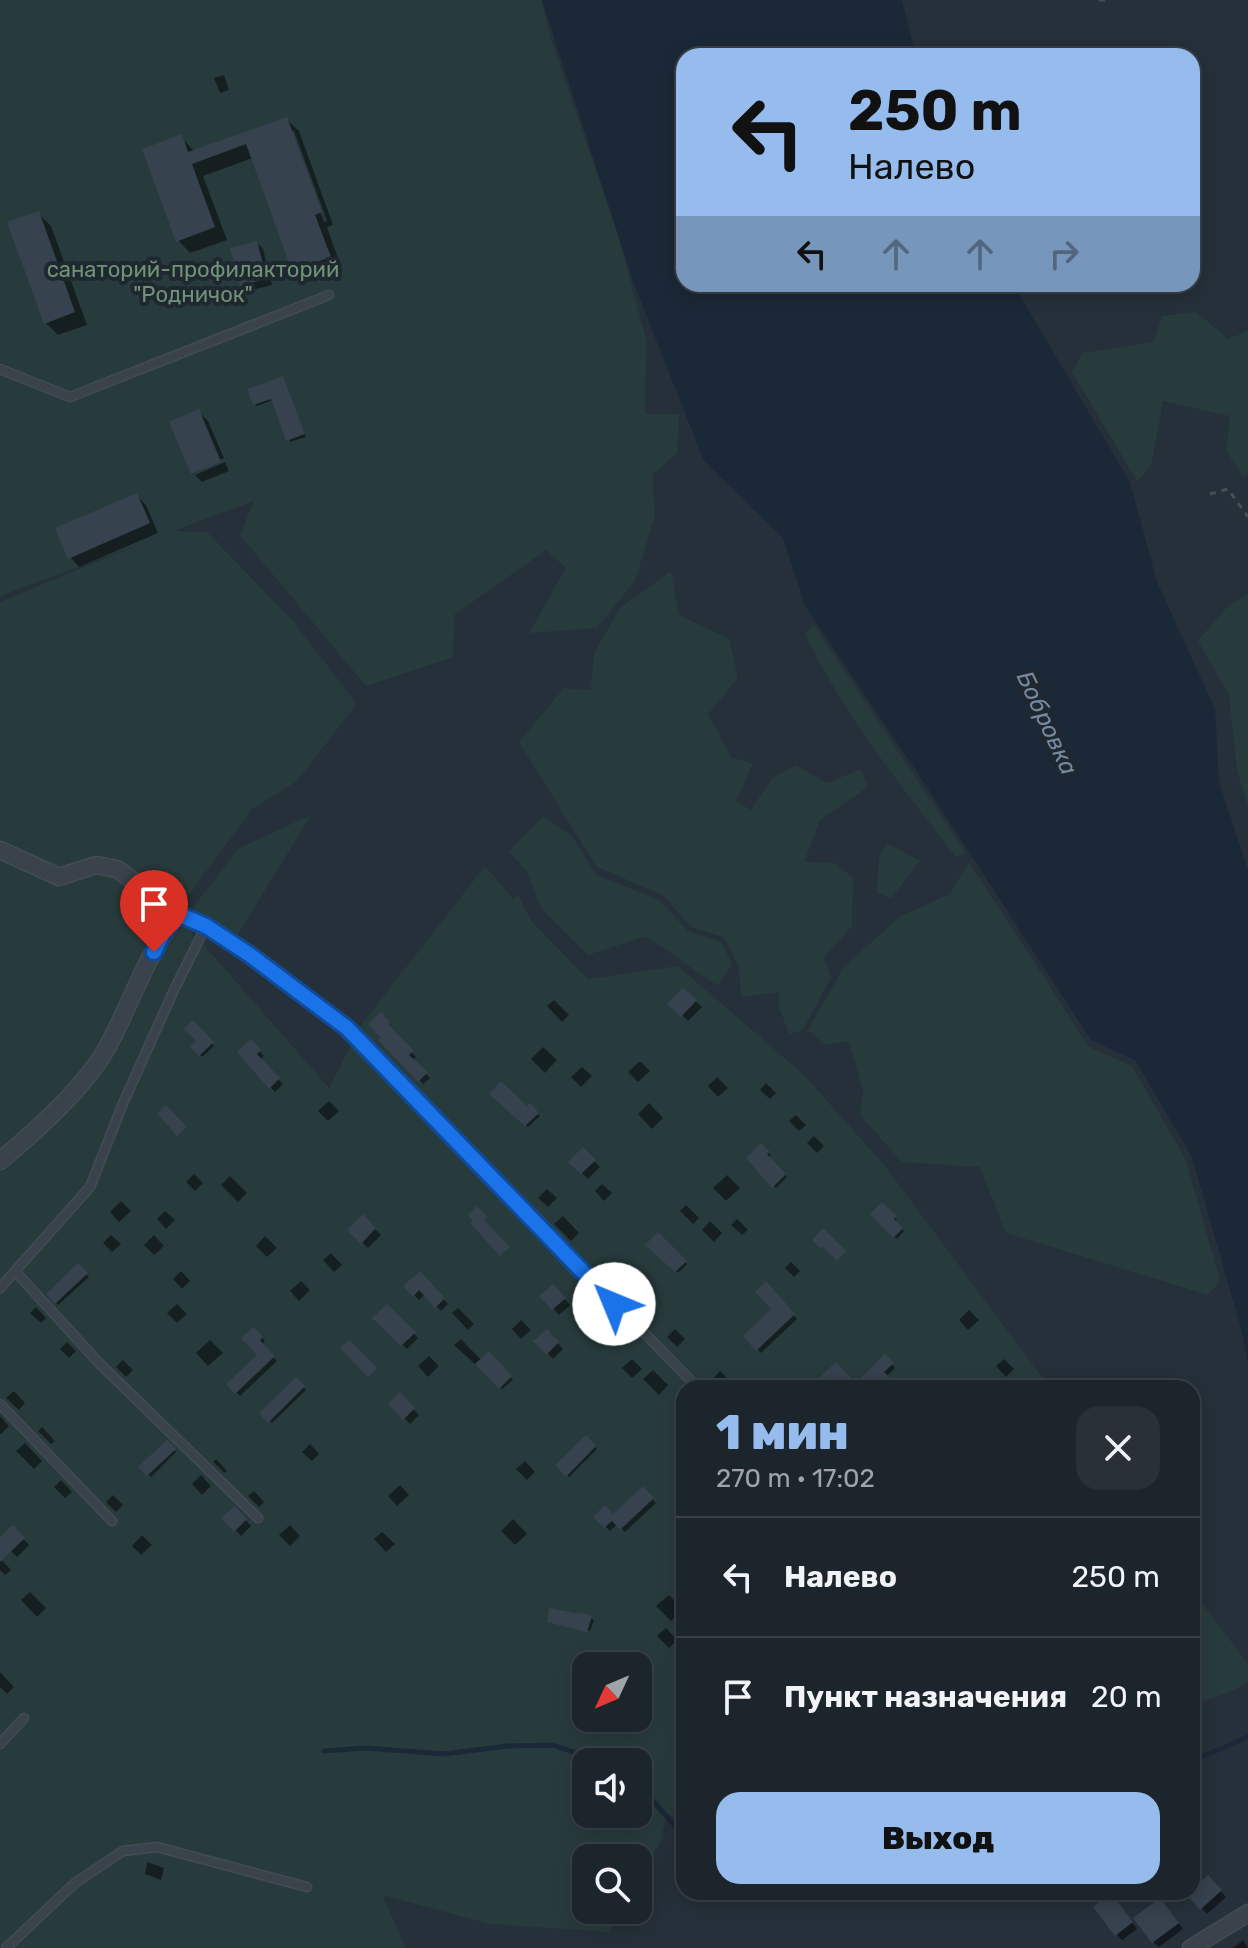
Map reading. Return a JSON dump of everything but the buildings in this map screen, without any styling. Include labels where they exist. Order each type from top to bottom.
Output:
[{"type":"street","points":[[0,850],[59,877],[96,865],[117,869],[178,914],[206,926]]},
{"type":"street","points":[[0,1161],[64,1102],[108,1047],[157,944],[178,914]]},
{"type":"street","points":[[1191,1948],[1248,1913]]},
{"type":"lane","points":[[0,369],[70,397],[329,295]]},
{"type":"lane","points":[[0,1288],[90,1187],[155,1032],[206,926],[347,1028],[690,1380]]},
{"type":"lane","points":[[15,1271],[99,1363],[258,1518]]},
{"type":"lane","points":[[0,1404],[112,1521]]},
{"type":"lane","points":[[0,1744],[24,1718]]},
{"type":"lane","points":[[6,1948],[75,1883],[123,1851],[157,1847],[307,1887]]},
{"type":"path","points":[[1099,0],[1106,0]]},
{"type":"path","points":[[1210,494],[1228,489],[1248,517]]},
{"type":"green space","name":"санаторий-профилакторий \"Родничок\"","points":[[0,0],[541,0],[551,39],[618,235],[646,339],[645,414],[679,414],[677,453],[652,475],[655,516],[635,581],[597,628],[529,633],[566,568],[546,550],[454,615],[453,657],[366,686],[240,535],[254,501],[173,531],[207,532],[292,620],[357,704],[297,781],[252,809],[155,941],[102,1053],[44,1120],[0,1155],[0,602],[148,541],[0,596]]},
{"type":"green space","points":[[1196,312],[1228,339],[1248,331],[1248,474],[1243,477],[1226,450],[1230,416],[1163,401],[1151,466],[1137,481],[1072,372],[1083,353],[1154,342],[1162,316]]},
{"type":"green space","points":[[671,571],[679,615],[729,639],[738,678],[708,714],[731,757],[753,764],[736,801],[751,810],[772,778],[796,765],[827,783],[861,769],[868,787],[820,820],[804,862],[835,863],[853,878],[852,926],[824,958],[831,977],[803,1030],[789,1034],[778,1004],[780,992],[741,997],[739,967],[724,937],[691,927],[664,896],[596,866],[519,742],[564,688],[591,690],[594,653],[620,608]]},
{"type":"green space","points":[[1248,594],[1248,806],[1237,770],[1229,694],[1198,641],[1228,606]]},
{"type":"green space","points":[[814,625],[966,853],[956,857],[855,721],[805,634]]},
{"type":"green space","points":[[311,815],[238,934],[192,909],[238,849]]},
{"type":"green space","points":[[543,817],[571,835],[596,875],[659,900],[688,931],[721,942],[732,964],[718,986],[646,936],[588,955],[541,908],[527,872],[509,851]]},
{"type":"green space","points":[[888,844],[920,861],[891,898],[877,893],[879,856]]},
{"type":"green space","points":[[969,862],[1089,1047],[1132,1066],[1185,1158],[1220,1281],[1208,1295],[1006,1233],[980,1167],[902,1162],[860,1115],[863,1090],[849,1041],[825,1045],[808,1030],[844,967],[899,917],[950,894]]},
{"type":"green space","points":[[485,866],[513,899],[518,895],[531,921],[588,979],[678,966],[804,1075],[885,1166],[1044,1380],[676,1380],[676,1816],[666,1815],[661,1841],[652,1857],[652,1844],[572,1844],[572,1924],[614,1924],[610,1932],[491,1924],[382,1895],[406,1948],[0,1948],[0,1169],[66,1108],[165,938],[188,925],[329,1088],[362,1024]]},
{"type":"green space","points":[[1200,1601],[1248,1664],[1248,1682],[1200,1702]]},
{"type":"water","name":"Бобровка","points":[[542,0],[902,0],[914,48],[676,48],[676,292],[1018,292],[1130,482],[1157,582],[1215,709],[1219,782],[1248,870],[1248,1364],[1242,1332],[1192,1157],[1135,1060],[1091,1040],[805,606],[783,538],[704,461],[634,284]]},
{"type":"waterway","points":[[1200,1758],[1248,1737]]},
{"type":"waterway","points":[[324,1751],[365,1748],[444,1754],[508,1746],[553,1745],[572,1752]]},
{"type":"waterway","points":[[652,1800],[676,1827]]},
{"type":"route","points":[[154,952],[163,933],[178,914],[206,926],[250,955],[347,1028],[614,1304]]}]
